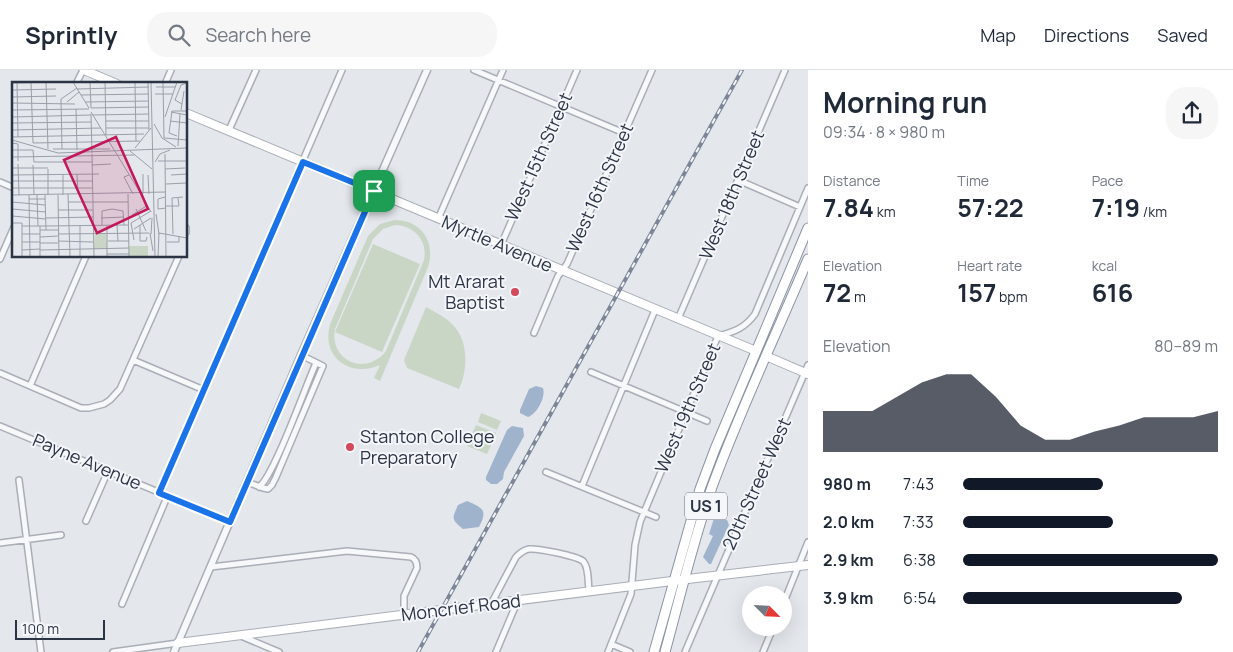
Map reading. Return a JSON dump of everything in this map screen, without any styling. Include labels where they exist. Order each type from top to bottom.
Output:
[{"type":"highway","name":"US 1","points":[[654,652],[689,524],[705,476],[808,228]]},
{"type":"highway","name":"US 1","points":[[665,652],[713,485],[808,259]]},
{"type":"main road","points":[[83,70],[112,82]]},
{"type":"main road","name":"Myrtle Avenue","points":[[188,113],[756,351]]},
{"type":"main road","name":"Myrtle Avenue","points":[[766,356],[807,370]]},
{"type":"main road","name":"Moncrief Road","points":[[178,644],[808,565]]},
{"type":"street","points":[[77,82],[83,70]]},
{"type":"street","points":[[166,82],[171,70]]},
{"type":"street","points":[[229,130],[256,70]]},
{"type":"street","points":[[159,493],[342,70]]},
{"type":"street","points":[[174,652],[301,356],[427,70]]},
{"type":"street","points":[[474,70],[624,133]]},
{"type":"street","points":[[438,219],[503,70]]},
{"type":"street","name":"West 15th Street","points":[[501,245],[577,70]]},
{"type":"street","name":"West 16th Street","points":[[534,333],[567,264],[652,70]]},
{"type":"street","name":"West 18th Street","points":[[678,319],[785,70]]},
{"type":"street","points":[[738,180],[800,207]]},
{"type":"street","points":[[0,182],[12,187]]},
{"type":"street","name":"West 19th Street","points":[[608,652],[629,602],[633,586],[635,545],[644,512],[685,412],[718,336],[739,330],[755,314],[808,188]]},
{"type":"street","points":[[0,258],[12,231]]},
{"type":"street","points":[[30,386],[85,258]]},
{"type":"street","points":[[0,374],[82,408],[104,404],[120,389],[177,258]]},
{"type":"street","points":[[582,486],[655,310]]},
{"type":"street","name":"Myrtle Avenue","points":[[756,351],[766,356]]},
{"type":"street","points":[[247,482],[268,489],[272,486],[323,366],[301,356]]},
{"type":"street","points":[[133,360],[204,390]]},
{"type":"street","points":[[259,487],[263,484],[277,457],[316,363]]},
{"type":"street","name":"20th Street West","points":[[685,652],[807,370]]},
{"type":"street","points":[[591,372],[707,421]]},
{"type":"street","name":"Payne Avenue","points":[[0,426],[230,522]]},
{"type":"street","points":[[86,521],[108,471]]},
{"type":"street","points":[[546,472],[656,517]]},
{"type":"street","points":[[20,480],[41,652]]},
{"type":"street","points":[[122,604],[167,497]]},
{"type":"street","points":[[0,543],[61,535]]},
{"type":"street","points":[[790,586],[808,542]]},
{"type":"street","points":[[491,604],[516,557],[529,549],[560,554],[582,561],[586,567],[590,591]]},
{"type":"street","points":[[211,567],[347,551],[411,557],[417,563],[417,568],[404,596],[404,615]]},
{"type":"street","points":[[496,652],[518,600]]},
{"type":"street","points":[[240,636],[279,652]]},
{"type":"street","points":[[763,652],[770,636]]},
{"type":"street","name":"Moncrief Road","points":[[113,652],[178,644]]},
{"type":"street","points":[[611,644],[630,652]]},
{"type":"green space","points":[[395,220],[404,221],[419,228],[428,241],[430,258],[428,267],[380,381],[374,378],[380,365],[369,369],[358,369],[339,361],[329,345],[328,334],[331,322],[368,236],[380,224]],"holes":[[[395,225],[409,228],[422,241],[425,253],[424,260],[386,351],[378,359],[369,363],[359,364],[351,362],[343,357],[338,350],[335,340],[335,329],[373,239],[383,229]]]},
{"type":"green space","points":[[373,244],[420,264],[382,352],[335,332]]},
{"type":"green space","points":[[426,307],[449,321],[462,338],[465,364],[459,389],[407,368],[404,360]]},
{"type":"green space","points":[[481,413],[501,421],[497,430],[478,422]]},
{"type":"green space","points":[[476,425],[496,433],[492,442],[472,434]]},
{"type":"green space","points":[[471,437],[491,445],[487,454],[467,446]]},
{"type":"water","points":[[536,386],[543,388],[542,400],[535,412],[528,417],[520,413],[520,410],[529,389]]},
{"type":"water","points":[[512,426],[523,428],[524,436],[504,472],[503,479],[497,484],[491,484],[486,480],[486,477],[507,430]]},
{"type":"water","points":[[467,501],[482,510],[483,517],[479,527],[463,529],[455,521],[454,516],[458,505]]},
{"type":"water","points":[[715,515],[727,520],[729,525],[711,564],[709,564],[703,557],[713,536],[709,534]]},
{"type":"railway","points":[[418,652],[742,70]]},
{"type":"place","name":"Mt Ararat Baptist","points":[[515,292]]},
{"type":"place","name":"Stanton College Preparatory","points":[[350,447]]},
{"type":"route","points":[[303,162],[374,191],[230,522],[159,493],[303,162]]}]
